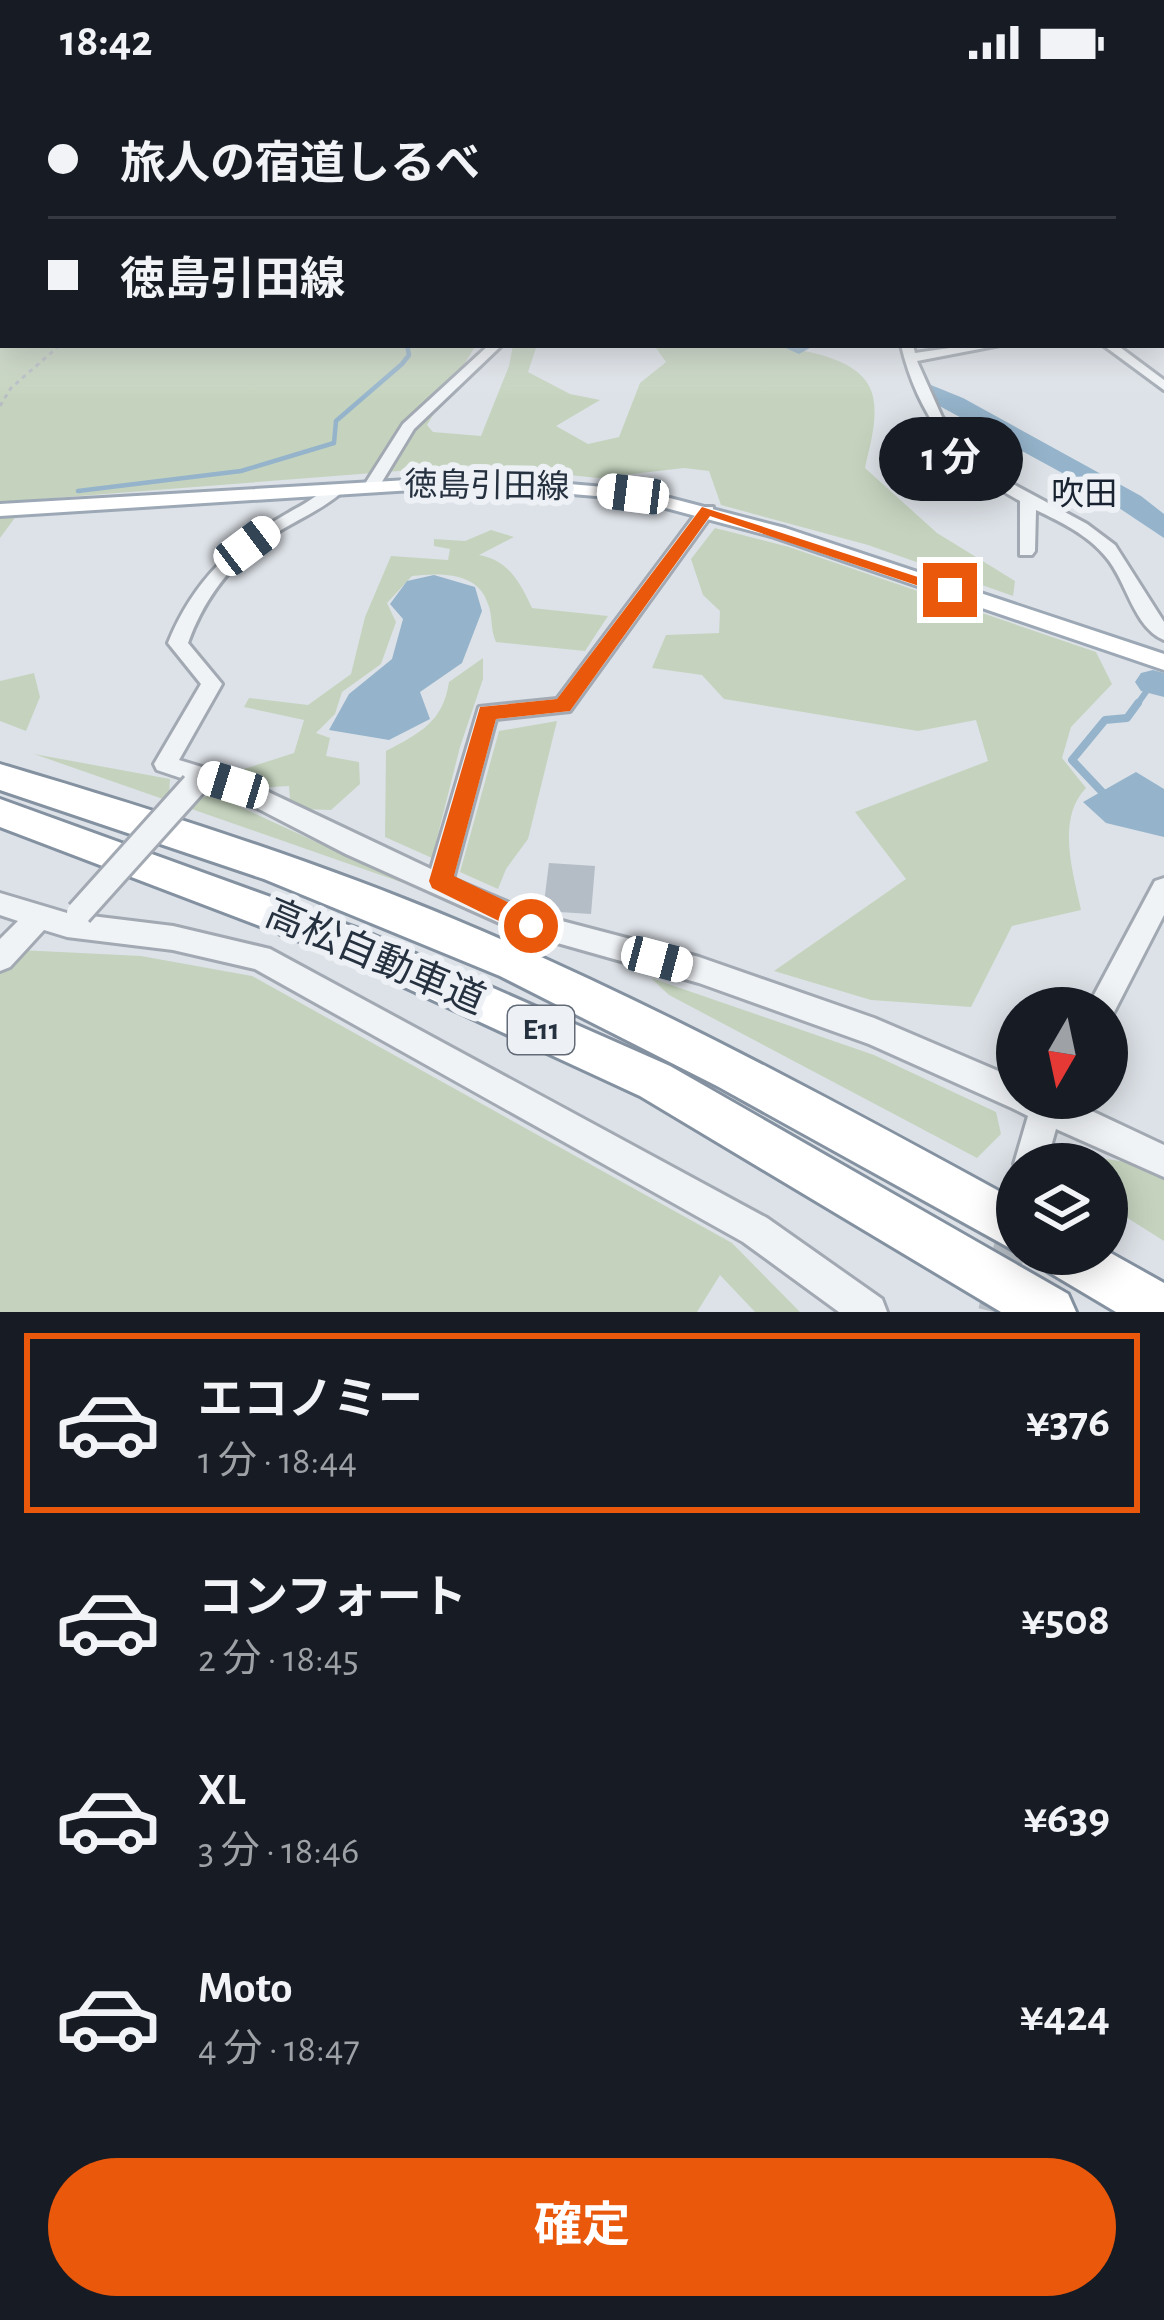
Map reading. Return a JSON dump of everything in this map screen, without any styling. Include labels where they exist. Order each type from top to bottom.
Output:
[{"type":"highway","name":"高松自動車道","points":[[0,776],[179,832],[441,932],[748,1077],[996,1216]]},
{"type":"highway","name":"高松自動車道","points":[[0,813],[345,941],[655,1082],[1050,1312]]},
{"type":"highway","points":[[1101,1275],[1164,1311]]},
{"type":"main road","name":"徳島引田線","points":[[0,510],[476,481],[557,484],[707,510],[1164,662]]},
{"type":"street","points":[[371,487],[408,427],[493,348]]},
{"type":"street","points":[[951,348],[908,351],[934,420],[948,441],[990,478],[1106,546],[1135,583],[1153,624],[1164,634]]},
{"type":"street","points":[[1113,348],[1164,386]]},
{"type":"street","points":[[335,490],[226,562],[201,591],[178,644],[186,660],[206,672],[212,684],[165,764],[198,780],[233,785],[355,847],[440,881],[531,926],[721,978],[874,1032],[996,1084]]},
{"type":"street","points":[[1026,551],[1028,500]]},
{"type":"street","points":[[440,881],[488,712],[563,706],[707,510]]},
{"type":"street","points":[[0,958],[61,919],[198,780]]},
{"type":"street","points":[[1112,987],[1164,889]]},
{"type":"street","points":[[0,904],[260,958],[755,1230],[869,1312]]},
{"type":"street","points":[[1074,1119],[1164,1161]]},
{"type":"path","points":[[0,406],[11,388],[57,348]]},
{"type":"green space","points":[[0,348],[474,348],[427,425],[433,432],[481,436],[512,348],[536,348],[528,372],[570,394],[600,400],[556,426],[588,444],[619,437],[640,383],[666,362],[656,348],[782,348],[838,361],[860,374],[874,402],[865,468],[937,533],[1015,581],[1013,596],[868,545],[721,505],[709,471],[684,468],[598,478],[476,465],[28,500],[0,538]]},
{"type":"green space","points":[[715,528],[789,547],[1096,652],[1112,684],[1071,727],[1062,758],[1086,788],[1071,815],[1069,830],[1081,910],[1012,926],[971,1007],[871,1000],[774,971],[906,879],[855,812],[988,761],[976,720],[918,731],[724,699],[702,675],[652,668],[666,635],[719,633],[720,611],[703,595],[691,559]]},
{"type":"green space","points":[[491,530],[514,537],[479,555],[512,574],[532,608],[608,616],[585,651],[496,642],[488,604],[476,585],[445,575],[412,576],[387,603],[396,622],[381,664],[342,692],[335,714],[316,733],[330,738],[326,756],[359,762],[360,784],[331,810],[300,809],[290,799],[289,786],[254,788],[243,778],[244,769],[294,753],[304,720],[244,707],[249,698],[308,705],[351,674],[365,617],[391,556],[448,560],[450,549],[434,546],[434,539],[465,541]]},
{"type":"green space","points":[[483,658],[483,679],[432,858],[385,837],[386,751],[428,725],[441,707],[449,682]]},
{"type":"green space","points":[[34,673],[40,697],[26,731],[0,721],[0,681]]},
{"type":"green space","points":[[557,721],[528,839],[498,889],[460,872],[499,731]]},
{"type":"green space","points":[[34,754],[170,779],[169,794],[195,801],[212,794],[412,886]]},
{"type":"green space","points":[[0,949],[141,956],[252,976],[732,1243],[800,1312],[755,1312],[720,1275],[697,1312],[0,1312]]},
{"type":"green space","points":[[651,978],[874,1055],[996,1112],[1001,1134],[977,1158],[669,995]]},
{"type":"green space","points":[[1128,1162],[1164,1175],[1164,1241],[1128,1218]]},
{"type":"water","points":[[434,575],[475,587],[482,611],[462,663],[420,692],[430,719],[389,740],[329,730],[349,694],[392,659],[403,619],[390,604],[407,581]]},
{"type":"water","points":[[1136,772],[1164,789],[1164,837],[1106,823],[1083,802]]},
{"type":"building","points":[[549,863],[595,866],[591,914],[543,911]]},
{"type":"waterway","points":[[78,491],[241,471],[334,443],[336,421],[402,364],[409,355],[408,348]]},
{"type":"waterway","points":[[931,392],[1114,490],[1164,529]]},
{"type":"waterway","points":[[1136,706],[1153,682]]},
{"type":"waterway","points":[[1153,682],[1164,685]]},
{"type":"waterway","points":[[1104,794],[1072,760],[1105,720],[1127,718],[1138,703]]},
{"type":"tunnel","points":[[994,1312],[1003,1275]]},
{"type":"district","name":"吹田","points":[[1084,495]]},
{"type":"route","points":[[531,926],[440,881],[488,712],[563,706],[707,510],[950,590]]}]
